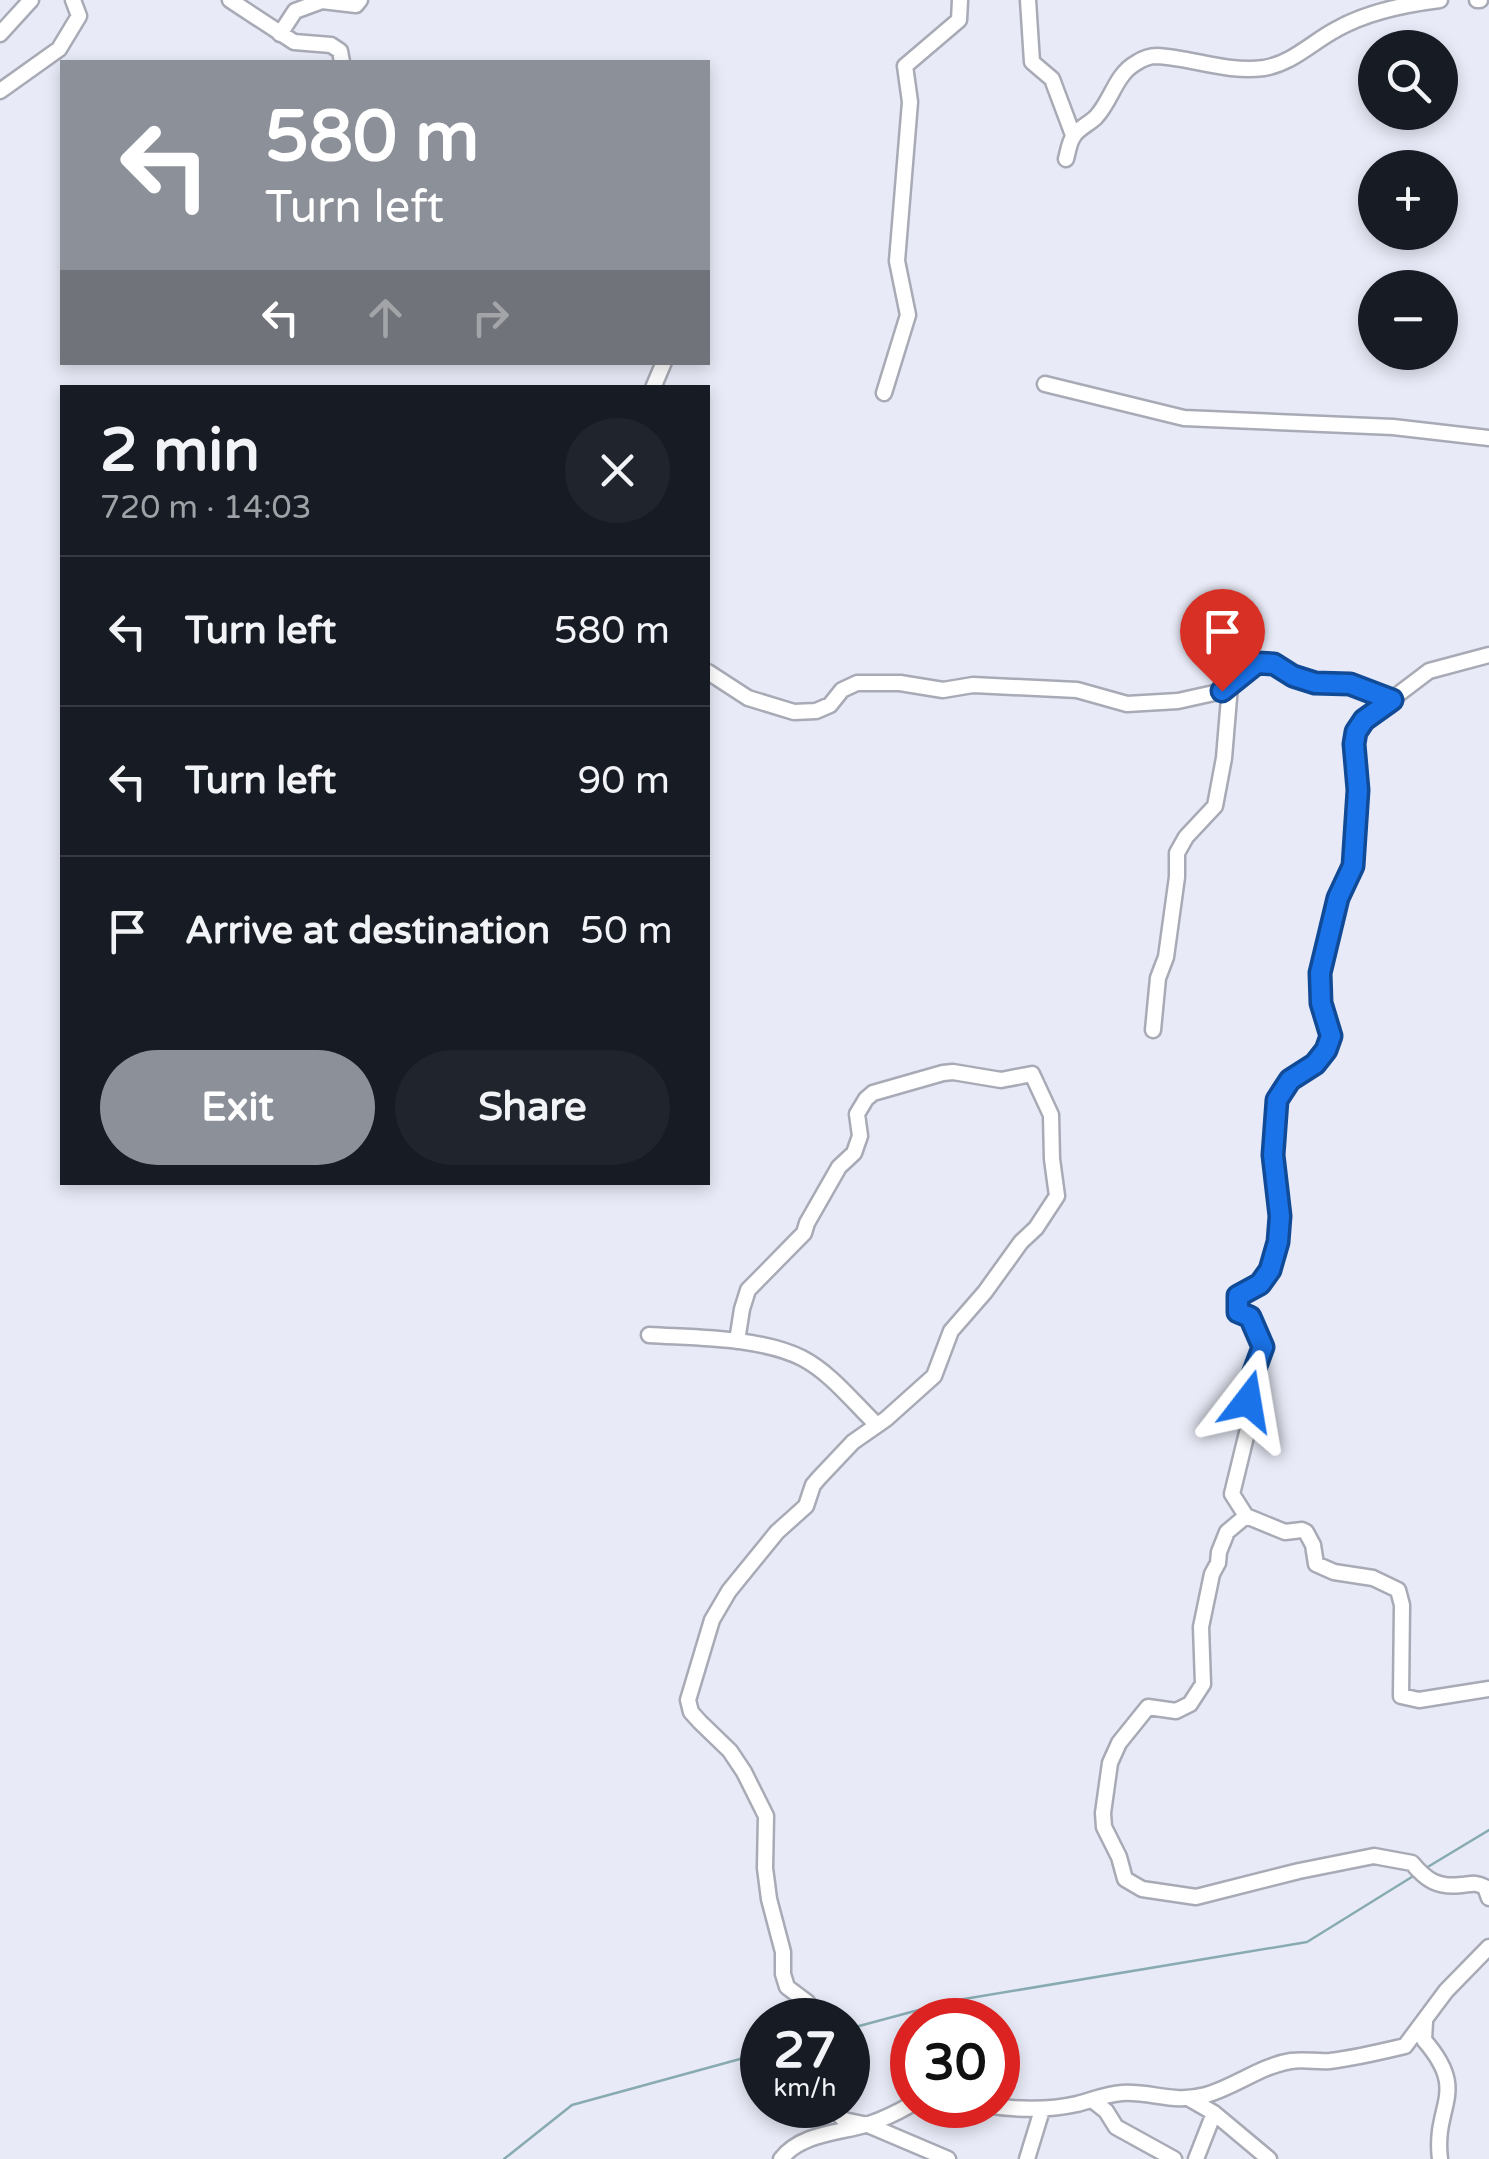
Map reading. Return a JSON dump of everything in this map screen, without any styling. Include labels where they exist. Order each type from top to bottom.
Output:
[{"type":"street","points":[[0,34],[32,0]]},
{"type":"street","points":[[0,91],[59,50],[79,16],[73,0]]},
{"type":"street","points":[[230,0],[294,42],[332,46],[340,52],[342,60]]},
{"type":"street","points":[[280,34],[294,11],[322,1],[356,5],[360,0]]},
{"type":"street","points":[[884,393],[908,315],[896,261],[910,102],[905,66],[959,20],[960,0]]},
{"type":"street","points":[[1028,0],[1032,62],[1052,79],[1073,135]]},
{"type":"street","points":[[1066,159],[1073,135],[1098,116],[1116,82],[1134,64],[1153,56],[1263,68],[1297,56],[1339,28],[1406,2],[1440,0]]},
{"type":"street","points":[[1045,384],[1184,418],[1393,427],[1489,438]]},
{"type":"street","points":[[1489,656],[1429,671],[1364,720],[1356,732],[1358,790],[1353,866],[1338,898],[1320,973],[1321,1003],[1331,1036],[1315,1064],[1290,1080],[1277,1100],[1273,1155],[1280,1216],[1278,1242],[1270,1270],[1260,1284],[1238,1296],[1238,1312],[1250,1317],[1263,1347],[1250,1382],[1248,1401],[1252,1412],[1232,1494],[1246,1516],[1285,1532],[1306,1532],[1316,1564],[1334,1572],[1374,1578],[1398,1590],[1402,1605],[1401,1696],[1419,1700],[1489,1689]]},
{"type":"street","points":[[710,673],[748,698],[794,712],[816,711],[830,705],[842,690],[857,683],[943,690],[973,685],[1077,690],[1127,704],[1178,701],[1222,691],[1257,663],[1274,664],[1315,683],[1350,684],[1392,700]]},
{"type":"street","points":[[1153,1030],[1158,978],[1166,957],[1177,877],[1177,853],[1186,837],[1215,806],[1230,686]]},
{"type":"street","points":[[737,1341],[748,1290],[804,1232],[840,1167],[854,1152],[860,1136],[856,1114],[866,1099],[943,1073],[1001,1080],[1032,1074],[1051,1115],[1057,1196],[1036,1228],[951,1331],[934,1376],[853,1442],[814,1485],[806,1506],[776,1532],[729,1591],[712,1620],[688,1700],[691,1712],[730,1751],[766,1816],[764,1868],[783,1952],[783,1974],[787,1988],[801,1998]]},
{"type":"street","points":[[649,1335],[737,1341],[786,1352],[829,1378],[878,1425]]},
{"type":"street","points":[[1246,1516],[1227,1532],[1212,1574],[1201,1627],[1203,1684],[1190,1704],[1176,1711],[1148,1707],[1119,1742],[1110,1763],[1104,1827],[1124,1879],[1142,1890],[1196,1897],[1374,1856],[1412,1863],[1425,1880],[1436,1884],[1476,1882],[1485,1887],[1489,1898]]},
{"type":"street","points":[[1020,2109],[1042,2110],[1120,2093],[1188,2098],[1209,2094],[1269,2066],[1295,2060],[1365,2056],[1405,2046],[1446,1990],[1489,1947]]},
{"type":"street","points":[[1426,2021],[1424,2040],[1445,2069],[1449,2085],[1438,2142],[1440,2159]]},
{"type":"street","points":[[1188,2098],[1214,2112],[1262,2157]]},
{"type":"street","points":[[1092,2100],[1106,2111],[1116,2127],[1174,2159]]},
{"type":"street","points":[[1027,2159],[1042,2110]]},
{"type":"street","points":[[1196,2159],[1214,2112]]},
{"type":"street","points":[[870,2126],[948,2159]]},
{"type":"street","points":[[781,2159],[799,2143],[856,2128]]},
{"type":"waterway","points":[[1426,1868],[1489,1830]]},
{"type":"waterway","points":[[870,2023],[952,2001],[1307,1942],[1415,1875]]},
{"type":"waterway","points":[[504,2159],[572,2105],[740,2059]]},
{"type":"route","points":[[1222,691],[1257,663],[1274,664],[1315,683],[1350,684],[1392,700],[1364,720],[1356,732],[1358,790],[1353,866],[1338,898],[1320,973],[1321,1003],[1331,1036],[1315,1064],[1290,1080],[1277,1100],[1273,1155],[1280,1216],[1278,1242],[1270,1270],[1260,1284],[1238,1296],[1238,1312],[1250,1317],[1263,1347],[1250,1382],[1248,1401]]}]
